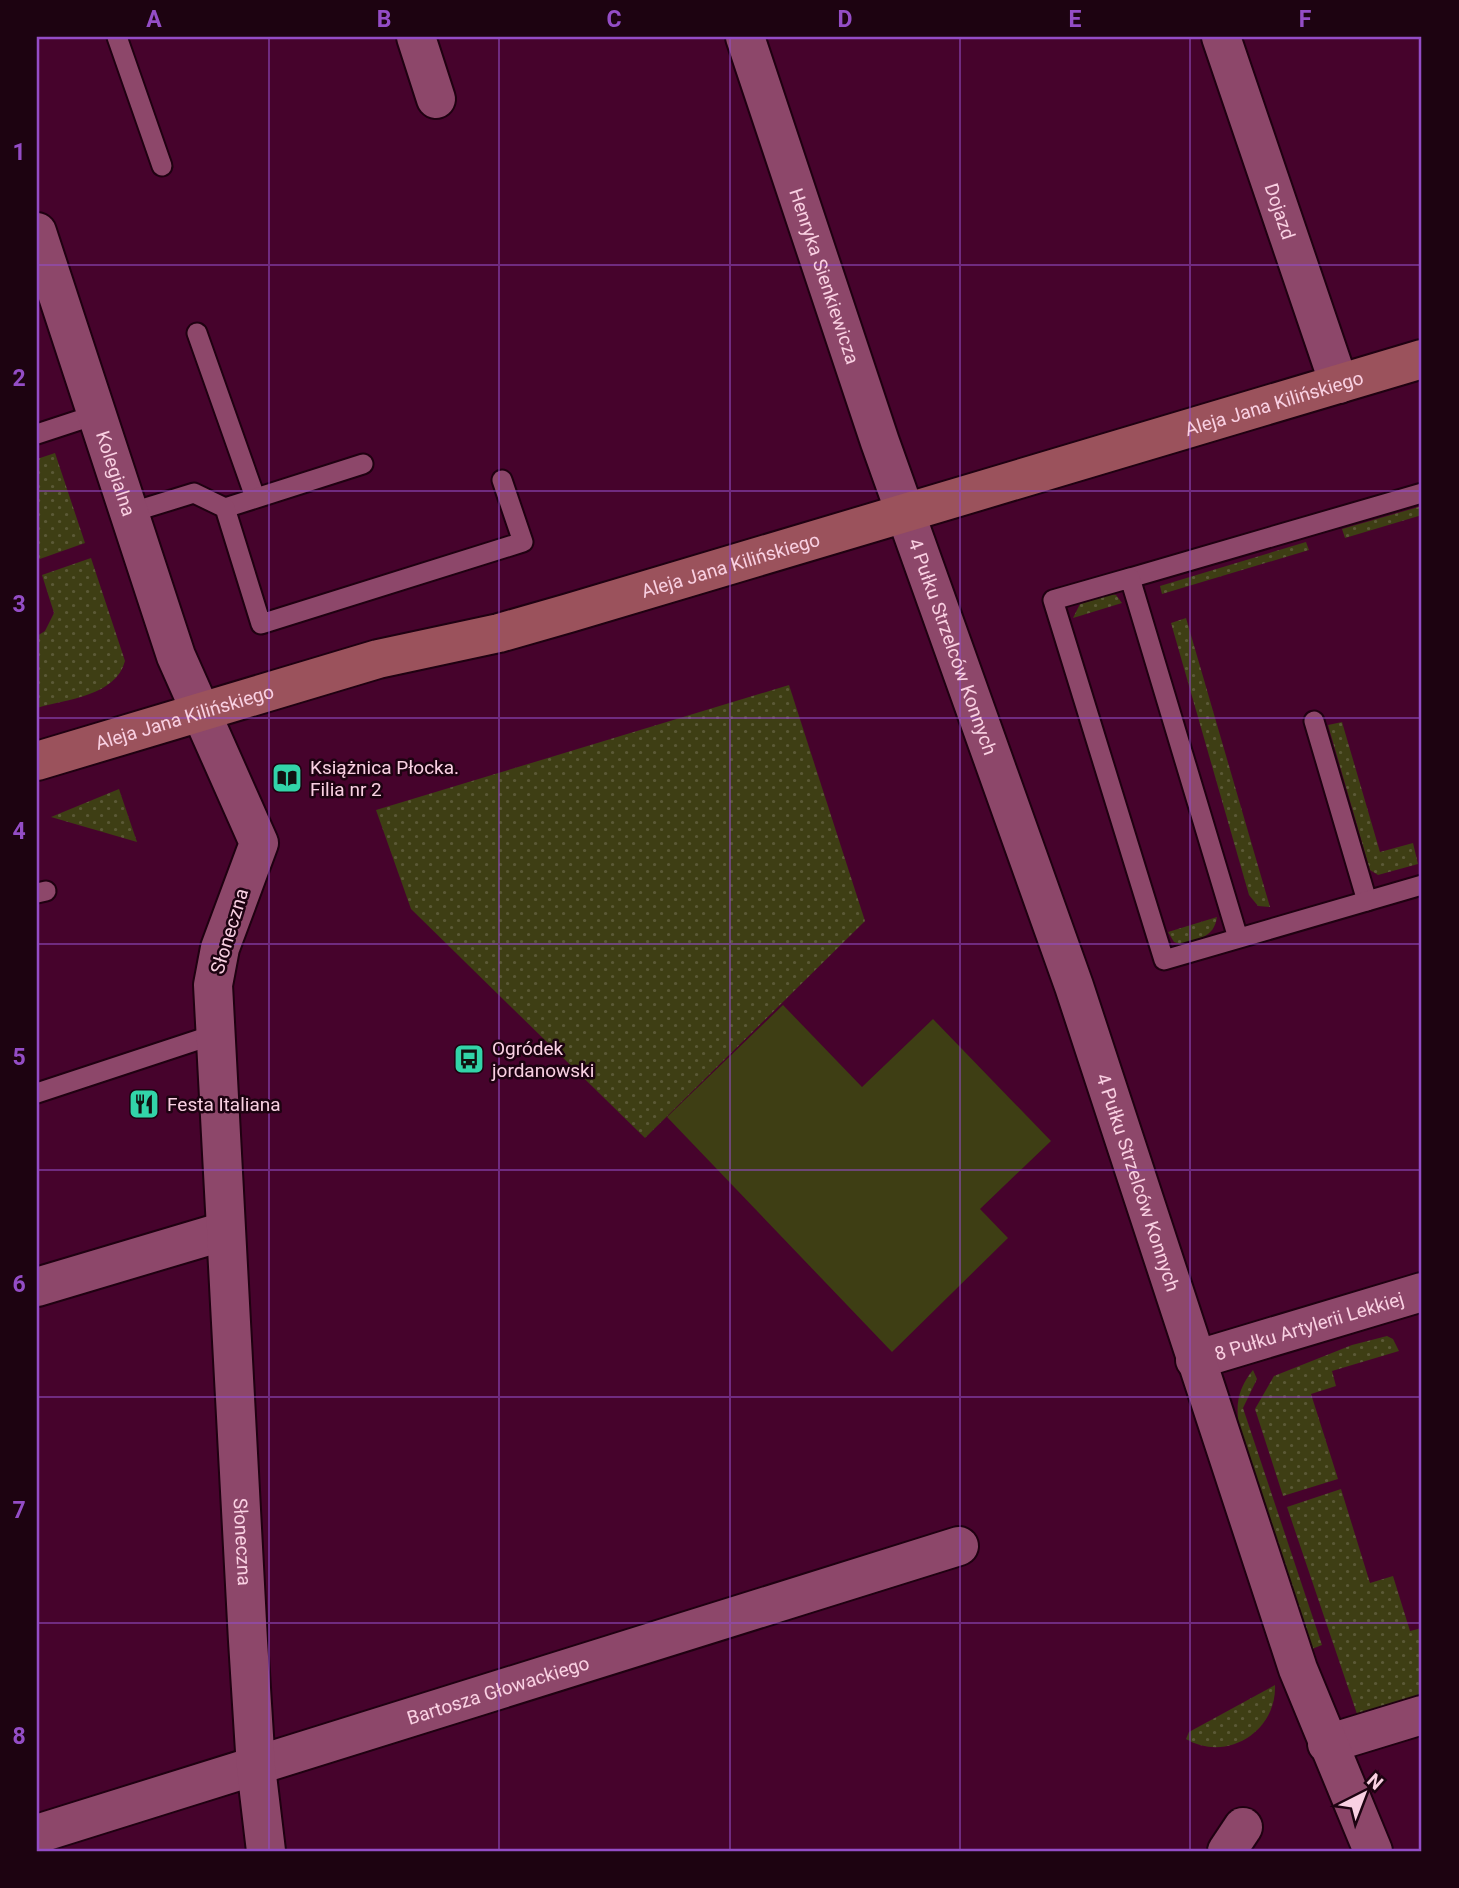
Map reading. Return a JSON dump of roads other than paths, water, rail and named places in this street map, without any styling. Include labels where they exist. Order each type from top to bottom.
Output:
[{"type":"main road","name":"Aleja Jana Kilińskiego","points":[[37,761],[378,659],[558,616],[1422,359]]},
{"type":"street","points":[[416,37],[436,99]]},
{"type":"street","name":"Henryka Sienkiewicza","points":[[745,37],[906,513]]},
{"type":"street","name":"Dojazd","points":[[1221,37],[1339,384]]},
{"type":"street","name":"Kolegialna","points":[[37,232],[176,656],[259,843]]},
{"type":"street","name":"4 Pułku Strzelców Konnych","points":[[906,513],[1073,986],[1298,1669],[1373,1851]]},
{"type":"street","name":"Słoneczna","points":[[259,843],[216,965],[216,1034],[256,1767],[266,1851]]},
{"type":"street","points":[[37,1287],[225,1231]]},
{"type":"street","name":"8 Pułku Artylerii Lekkiej","points":[[1195,1360],[1422,1292]]},
{"type":"street","name":"Bartosza Głowackiego","points":[[37,1834],[959,1546]]},
{"type":"street","points":[[1327,1744],[1422,1715]]},
{"type":"lane","points":[[117,37],[162,166]]},
{"type":"lane","points":[[197,333],[255,497]]},
{"type":"lane","points":[[37,434],[98,414]]},
{"type":"lane","points":[[129,513],[194,493],[225,508],[363,464]]},
{"type":"lane","points":[[225,508],[261,624],[523,542],[502,480]]},
{"type":"lane","points":[[1422,493],[1053,600],[1164,960],[1422,885]]},
{"type":"lane","points":[[1130,578],[1238,938]]},
{"type":"lane","points":[[1314,721],[1367,901]]},
{"type":"lane","points":[[37,1093],[216,1034]]},
{"type":"place","name":"Książnica Płocka. Filia nr 2","points":[[287,778]]},
{"type":"place","name":"Ogródek jordanowski","points":[[469,1059]]},
{"type":"place","name":"Festa Italiana","points":[[144,1104]]}]
